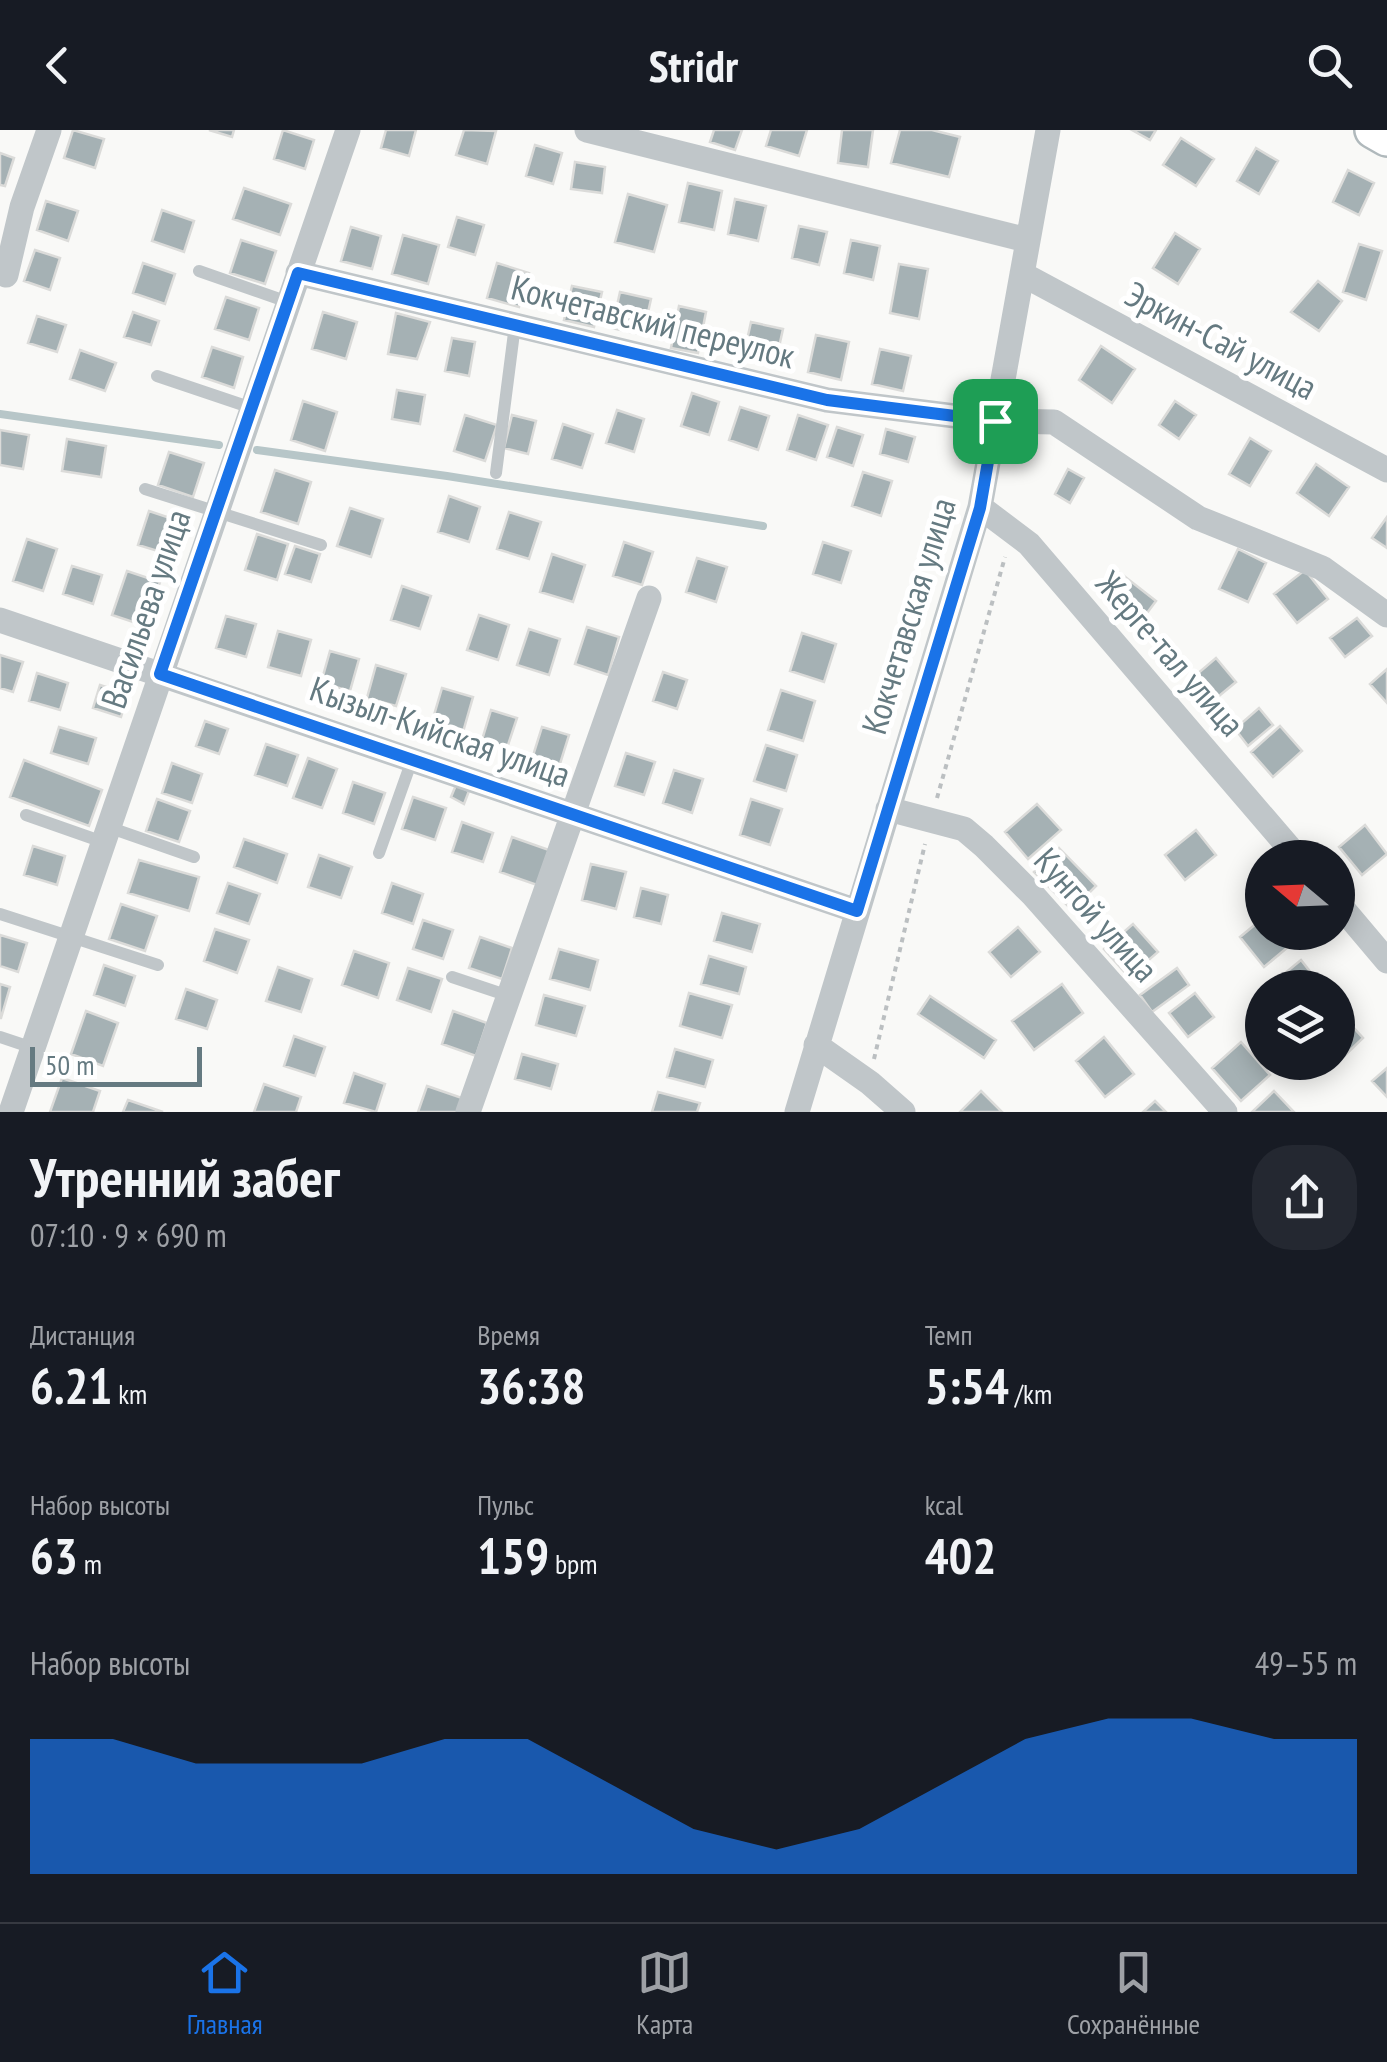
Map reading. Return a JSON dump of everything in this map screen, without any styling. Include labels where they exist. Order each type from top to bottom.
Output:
[{"type":"street","points":[[6,276],[11,204],[49,130]]},
{"type":"street","name":"Васильева улица","points":[[11,1112],[348,130]]},
{"type":"street","points":[[587,130],[1027,240]]},
{"type":"street","name":"Кокчетавская улица","points":[[798,1112],[980,508],[1048,130]]},
{"type":"street","points":[[1373,130],[1387,138]]},
{"type":"street","name":"Кокчетавский переулок","points":[[298,273],[827,400],[995,421],[1054,422],[1198,518],[1322,568],[1387,615]]},
{"type":"street","name":"Эркин-Сай улица","points":[[1022,274],[1387,470]]},
{"type":"street","name":"Жерге-тал улица","points":[[980,508],[1029,544],[1283,840]]},
{"type":"street","points":[[468,1112],[649,598]]},
{"type":"street","name":"Кызыл-Кийская улица","points":[[0,620],[857,911]]},
{"type":"street","name":"Кунгой улица","points":[[888,809],[964,829],[984,846],[1034,895],[1225,1112]]},
{"type":"street","points":[[1355,923],[1387,961]]},
{"type":"street","points":[[816,1046],[870,1082],[903,1112]]},
{"type":"lane","points":[[200,271],[288,302]]},
{"type":"lane","points":[[496,473],[516,325]]},
{"type":"lane","points":[[156,376],[252,408]]},
{"type":"lane","points":[[145,488],[322,545]]},
{"type":"lane","points":[[379,853],[412,760]]},
{"type":"lane","points":[[26,815],[194,857]]},
{"type":"lane","points":[[0,914],[158,965]]},
{"type":"lane","points":[[452,976],[509,996]]},
{"type":"lane","points":[[0,1037],[33,1048]]},
{"type":"path","points":[[934,807],[1008,548]]},
{"type":"path","points":[[872,1068],[926,837]]},
{"type":"building","points":[[73,130],[104,139],[95,168],[64,158]]},
{"type":"building","points":[[209,130],[234,130],[232,137]]},
{"type":"building","points":[[283,130],[314,140],[305,169],[274,159]]},
{"type":"building","points":[[386,130],[416,130],[409,156],[381,148]]},
{"type":"building","points":[[464,130],[496,131],[487,164],[456,155]]},
{"type":"building","points":[[714,130],[742,130],[735,150],[710,142]]},
{"type":"building","points":[[771,130],[807,130],[799,156],[766,146]]},
{"type":"building","points":[[842,130],[873,130],[868,167],[838,163]]},
{"type":"building","points":[[900,130],[932,130],[960,137],[949,177],[891,163]]},
{"type":"building","points":[[1132,130],[1156,130],[1150,140]]},
{"type":"building","points":[[1181,138],[1214,159],[1196,186],[1163,165]]},
{"type":"building","points":[[535,145],[562,153],[553,184],[526,176]]},
{"type":"building","points":[[1256,148],[1278,161],[1259,194],[1237,181]]},
{"type":"building","points":[[0,153],[14,158],[5,186],[0,185]]},
{"type":"building","points":[[575,162],[605,167],[602,193],[571,189]]},
{"type":"building","points":[[1348,170],[1374,183],[1359,215],[1333,202]]},
{"type":"building","points":[[688,183],[722,191],[714,230],[679,222]]},
{"type":"building","points":[[244,188],[291,204],[280,235],[233,219]]},
{"type":"building","points":[[628,194],[667,205],[654,252],[615,242]]},
{"type":"building","points":[[735,199],[766,206],[758,241],[728,234]]},
{"type":"building","points":[[46,201],[78,211],[68,241],[37,230]]},
{"type":"building","points":[[162,210],[194,221],[184,252],[152,241]]},
{"type":"building","points":[[457,217],[484,225],[475,255],[448,247]]},
{"type":"building","points":[[799,226],[827,232],[819,265],[792,258]]},
{"type":"building","points":[[351,227],[381,236],[372,269],[341,261]]},
{"type":"building","points":[[1175,233],[1200,249],[1178,284],[1153,268]]},
{"type":"building","points":[[403,235],[439,245],[428,284],[392,274]]},
{"type":"building","points":[[241,240],[276,251],[265,284],[230,273]]},
{"type":"building","points":[[851,240],[880,246],[873,280],[844,273]]},
{"type":"building","points":[[1359,244],[1382,251],[1366,300],[1343,292]]},
{"type":"building","points":[[35,250],[60,258],[50,290],[24,281]]},
{"type":"building","points":[[143,263],[175,274],[165,304],[133,293]]},
{"type":"building","points":[[497,263],[529,273],[519,307],[487,298]]},
{"type":"building","points":[[899,264],[928,269],[919,319],[890,313]]},
{"type":"building","points":[[1318,281],[1342,301],[1319,331],[1291,312]]},
{"type":"building","points":[[572,286],[602,292],[594,327],[564,320]]},
{"type":"building","points":[[620,292],[651,299],[643,335],[612,328]]},
{"type":"building","points":[[226,297],[259,308],[249,340],[215,329]]},
{"type":"building","points":[[679,306],[706,312],[698,353],[671,348]]},
{"type":"building","points":[[133,312],[159,321],[151,345],[124,337]]},
{"type":"building","points":[[323,312],[357,322],[346,359],[312,349]]},
{"type":"building","points":[[396,313],[430,322],[417,359],[388,354]]},
{"type":"building","points":[[37,316],[66,325],[57,352],[28,343]]},
{"type":"building","points":[[751,322],[783,329],[775,365],[743,358]]},
{"type":"building","points":[[816,335],[849,342],[841,380],[808,372]]},
{"type":"building","points":[[452,338],[475,342],[469,376],[445,371]]},
{"type":"building","points":[[1101,346],[1135,369],[1112,403],[1079,380]]},
{"type":"building","points":[[212,347],[243,357],[234,388],[202,377]]},
{"type":"building","points":[[880,349],[911,356],[903,391],[872,384]]},
{"type":"building","points":[[80,350],[116,363],[105,391],[70,379]]},
{"type":"building","points":[[397,390],[425,395],[420,424],[392,419]]},
{"type":"building","points":[[692,393],[719,402],[709,435],[681,426]]},
{"type":"building","points":[[303,401],[337,412],[325,451],[291,440]]},
{"type":"building","points":[[1175,401],[1196,415],[1179,439],[1159,425]]},
{"type":"building","points":[[740,407],[769,416],[758,450],[729,440]]},
{"type":"building","points":[[617,410],[644,419],[634,452],[606,443]]},
{"type":"building","points":[[465,415],[497,425],[485,461],[454,451]]},
{"type":"building","points":[[512,415],[536,421],[528,454],[504,448]]},
{"type":"building","points":[[798,415],[828,425],[816,460],[787,450]]},
{"type":"building","points":[[563,424],[593,434],[582,468],[552,459]]},
{"type":"building","points":[[837,427],[863,435],[853,466],[827,457]]},
{"type":"building","points":[[886,429],[915,437],[908,462],[880,454]]},
{"type":"building","points":[[0,430],[29,435],[23,469],[0,465]]},
{"type":"building","points":[[1250,438],[1271,451],[1250,486],[1229,474]]},
{"type":"building","points":[[67,439],[106,446],[101,477],[62,471]]},
{"type":"building","points":[[169,452],[204,463],[193,497],[158,485]]},
{"type":"building","points":[[1316,464],[1349,487],[1329,516],[1297,493]]},
{"type":"building","points":[[1068,469],[1084,478],[1070,503],[1055,494]]},
{"type":"building","points":[[275,470],[311,482],[298,524],[261,512]]},
{"type":"building","points":[[863,472],[892,481],[881,516],[852,506]]},
{"type":"building","points":[[449,496],[480,507],[469,542],[438,532]]},
{"type":"building","points":[[350,508],[383,519],[371,557],[337,546]]},
{"type":"building","points":[[149,511],[185,523],[174,556],[138,545]]},
{"type":"building","points":[[509,512],[541,522],[529,559],[497,549]]},
{"type":"building","points":[[1387,517],[1387,548],[1372,538]]},
{"type":"building","points":[[257,534],[288,544],[277,580],[245,570]]},
{"type":"building","points":[[27,539],[57,549],[43,591],[13,581]]},
{"type":"building","points":[[624,542],[653,552],[642,585],[613,576]]},
{"type":"building","points":[[823,542],[851,551],[841,583],[813,574]]},
{"type":"building","points":[[295,546],[320,554],[311,582],[285,574]]},
{"type":"building","points":[[1238,549],[1266,563],[1248,602],[1219,589]]},
{"type":"building","points":[[552,554],[585,565],[573,602],[540,592]]},
{"type":"building","points":[[697,558],[727,567],[716,602],[686,592]]},
{"type":"building","points":[[72,566],[102,575],[93,604],[63,594]]},
{"type":"building","points":[[1115,569],[1156,601],[1141,621],[1099,588]]},
{"type":"building","points":[[1305,570],[1328,599],[1297,623],[1274,594]]},
{"type":"building","points":[[127,571],[160,582],[145,626],[112,615]]},
{"type":"building","points":[[402,586],[431,596],[420,629],[391,620]]},
{"type":"building","points":[[479,615],[509,625],[498,660],[467,650]]},
{"type":"building","points":[[226,616],[256,624],[246,657],[216,648]]},
{"type":"building","points":[[1357,618],[1372,636],[1345,657],[1330,638]]},
{"type":"building","points":[[587,627],[619,637],[608,675],[575,664]]},
{"type":"building","points":[[529,629],[560,639],[549,675],[517,665]]},
{"type":"building","points":[[278,631],[311,640],[301,676],[268,667]]},
{"type":"building","points":[[802,633],[836,644],[824,682],[790,671]]},
{"type":"building","points":[[330,651],[359,659],[350,691],[321,683]]},
{"type":"building","points":[[0,655],[23,662],[13,692],[0,688]]},
{"type":"building","points":[[1216,658],[1236,682],[1208,705],[1189,681]]},
{"type":"building","points":[[376,665],[406,674],[396,706],[367,698]]},
{"type":"building","points":[[1387,669],[1387,703],[1370,684]]},
{"type":"building","points":[[663,672],[687,680],[677,709],[653,701]]},
{"type":"building","points":[[37,673],[68,683],[60,710],[29,701]]},
{"type":"building","points":[[100,685],[128,694],[121,717],[93,708]]},
{"type":"building","points":[[442,688],[473,697],[463,732],[432,722]]},
{"type":"building","points":[[781,690],[815,701],[803,741],[768,730]]},
{"type":"building","points":[[1259,708],[1273,725],[1248,746],[1235,729]]},
{"type":"building","points":[[491,710],[517,718],[507,748],[482,740]]},
{"type":"building","points":[[205,721],[228,729],[219,754],[196,746]]},
{"type":"building","points":[[1280,726],[1302,751],[1273,777],[1251,752]]},
{"type":"building","points":[[59,727],[96,738],[88,764],[51,753]]},
{"type":"building","points":[[542,727],[569,735],[559,767],[532,759]]},
{"type":"building","points":[[266,744],[298,755],[287,786],[255,775]]},
{"type":"building","points":[[766,745],[797,755],[786,791],[754,781]]},
{"type":"building","points":[[626,753],[655,762],[644,795],[615,786]]},
{"type":"building","points":[[308,758],[337,769],[322,808],[293,798]]},
{"type":"building","points":[[24,760],[102,790],[89,826],[10,797]]},
{"type":"building","points":[[172,763],[202,774],[192,803],[162,793]]},
{"type":"building","points":[[674,770],[703,779],[692,813],[663,803]]},
{"type":"building","points":[[353,782],[385,793],[374,824],[343,813]]},
{"type":"building","points":[[456,785],[469,791],[464,804],[451,797]]},
{"type":"building","points":[[413,797],[446,808],[435,840],[402,829]]},
{"type":"building","points":[[157,799],[190,811],[179,842],[146,831]]},
{"type":"building","points":[[751,799],[782,809],[770,845],[740,835]]},
{"type":"building","points":[[1037,804],[1061,830],[1028,859],[1005,832]]},
{"type":"building","points":[[462,822],[493,833],[483,862],[452,852]]},
{"type":"building","points":[[1365,825],[1387,854],[1362,875],[1355,866],[1355,840],[1347,840]]},
{"type":"building","points":[[1196,830],[1216,855],[1185,880],[1165,855]]},
{"type":"building","points":[[512,837],[549,850],[537,885],[500,872]]},
{"type":"building","points":[[244,839],[287,854],[277,883],[234,867]]},
{"type":"building","points":[[33,846],[65,856],[57,885],[24,875]]},
{"type":"building","points":[[1059,848],[1096,886],[1072,910],[1034,872]]},
{"type":"building","points":[[319,855],[352,867],[341,898],[308,887]]},
{"type":"building","points":[[139,860],[199,877],[189,911],[128,893]]},
{"type":"building","points":[[591,864],[626,872],[616,909],[582,900]]},
{"type":"building","points":[[228,883],[260,894],[249,924],[217,913]]},
{"type":"building","points":[[392,883],[423,894],[413,924],[382,913]]},
{"type":"building","points":[[641,888],[668,895],[661,924],[634,917]]},
{"type":"building","points":[[121,904],[157,916],[145,951],[109,939]]},
{"type":"building","points":[[722,913],[760,924],[752,952],[714,941]]},
{"type":"building","points":[[423,920],[453,930],[443,959],[413,949]]},
{"type":"building","points":[[1133,924],[1158,952],[1129,977],[1104,949]]},
{"type":"building","points":[[1018,927],[1040,952],[1011,977],[989,952]]},
{"type":"building","points":[[215,929],[249,940],[237,973],[204,961]]},
{"type":"building","points":[[0,935],[27,943],[18,972],[0,966]]},
{"type":"building","points":[[480,937],[512,948],[502,979],[469,968]]},
{"type":"building","points":[[559,949],[598,960],[590,990],[550,979]]},
{"type":"building","points":[[1250,950],[1284,950],[1264,967]]},
{"type":"building","points":[[354,951],[389,963],[378,998],[342,985]]},
{"type":"building","points":[[709,956],[746,967],[739,994],[701,984]]},
{"type":"building","points":[[1301,960],[1309,970],[1289,970]]},
{"type":"building","points":[[104,965],[135,976],[125,1006],[94,995]]},
{"type":"building","points":[[278,967],[312,979],[301,1012],[266,1001]]},
{"type":"building","points":[[408,968],[442,979],[431,1012],[397,1000]]},
{"type":"building","points":[[1177,968],[1189,985],[1152,1012],[1140,995]]},
{"type":"building","points":[[0,984],[10,987],[1,1018],[0,1018]]},
{"type":"building","points":[[1062,984],[1083,1013],[1034,1050],[1012,1021]]},
{"type":"building","points":[[186,989],[217,1000],[207,1029],[176,1019]]},
{"type":"building","points":[[689,993],[732,1005],[722,1038],[680,1026]]},
{"type":"building","points":[[1195,993],[1214,1017],[1188,1037],[1169,1013]]},
{"type":"building","points":[[544,995],[585,1006],[576,1036],[536,1025]]},
{"type":"building","points":[[930,996],[996,1040],[984,1058],[918,1014]]},
{"type":"building","points":[[86,1011],[118,1023],[103,1066],[71,1054]]},
{"type":"building","points":[[453,1011],[487,1023],[476,1056],[442,1044]]},
{"type":"building","points":[[1355,1029],[1363,1038],[1355,1046]]},
{"type":"building","points":[[294,1036],[325,1047],[315,1076],[284,1066]]},
{"type":"building","points":[[1104,1037],[1134,1074],[1105,1097],[1076,1061]]},
{"type":"building","points":[[1241,1042],[1245,1047],[1245,1080],[1264,1080],[1241,1101],[1212,1068]]},
{"type":"building","points":[[675,1049],[713,1060],[705,1087],[667,1077]]},
{"type":"building","points":[[522,1054],[558,1064],[551,1089],[515,1079]]},
{"type":"building","points":[[1387,1068],[1387,1097],[1372,1081]]},
{"type":"building","points":[[354,1073],[385,1084],[376,1112],[344,1103]]},
{"type":"building","points":[[62,1078],[100,1091],[93,1112],[50,1112]]},
{"type":"building","points":[[264,1084],[301,1097],[296,1112],[254,1112]]},
{"type":"building","points":[[427,1086],[462,1098],[457,1112],[418,1112]]},
{"type":"building","points":[[981,1091],[1002,1112],[960,1112]]},
{"type":"building","points":[[1274,1091],[1294,1112],[1252,1112]]},
{"type":"building","points":[[658,1092],[700,1103],[697,1112],[652,1112]]},
{"type":"building","points":[[128,1100],[163,1112],[123,1112]]},
{"type":"building","points":[[1155,1101],[1166,1112],[1143,1112]]},
{"type":"waterway","points":[[0,414],[219,445]]},
{"type":"waterway","points":[[257,450],[763,526]]},
{"type":"route","points":[[298,273],[827,400],[995,421],[980,508],[857,911],[160,674],[298,273]]}]
